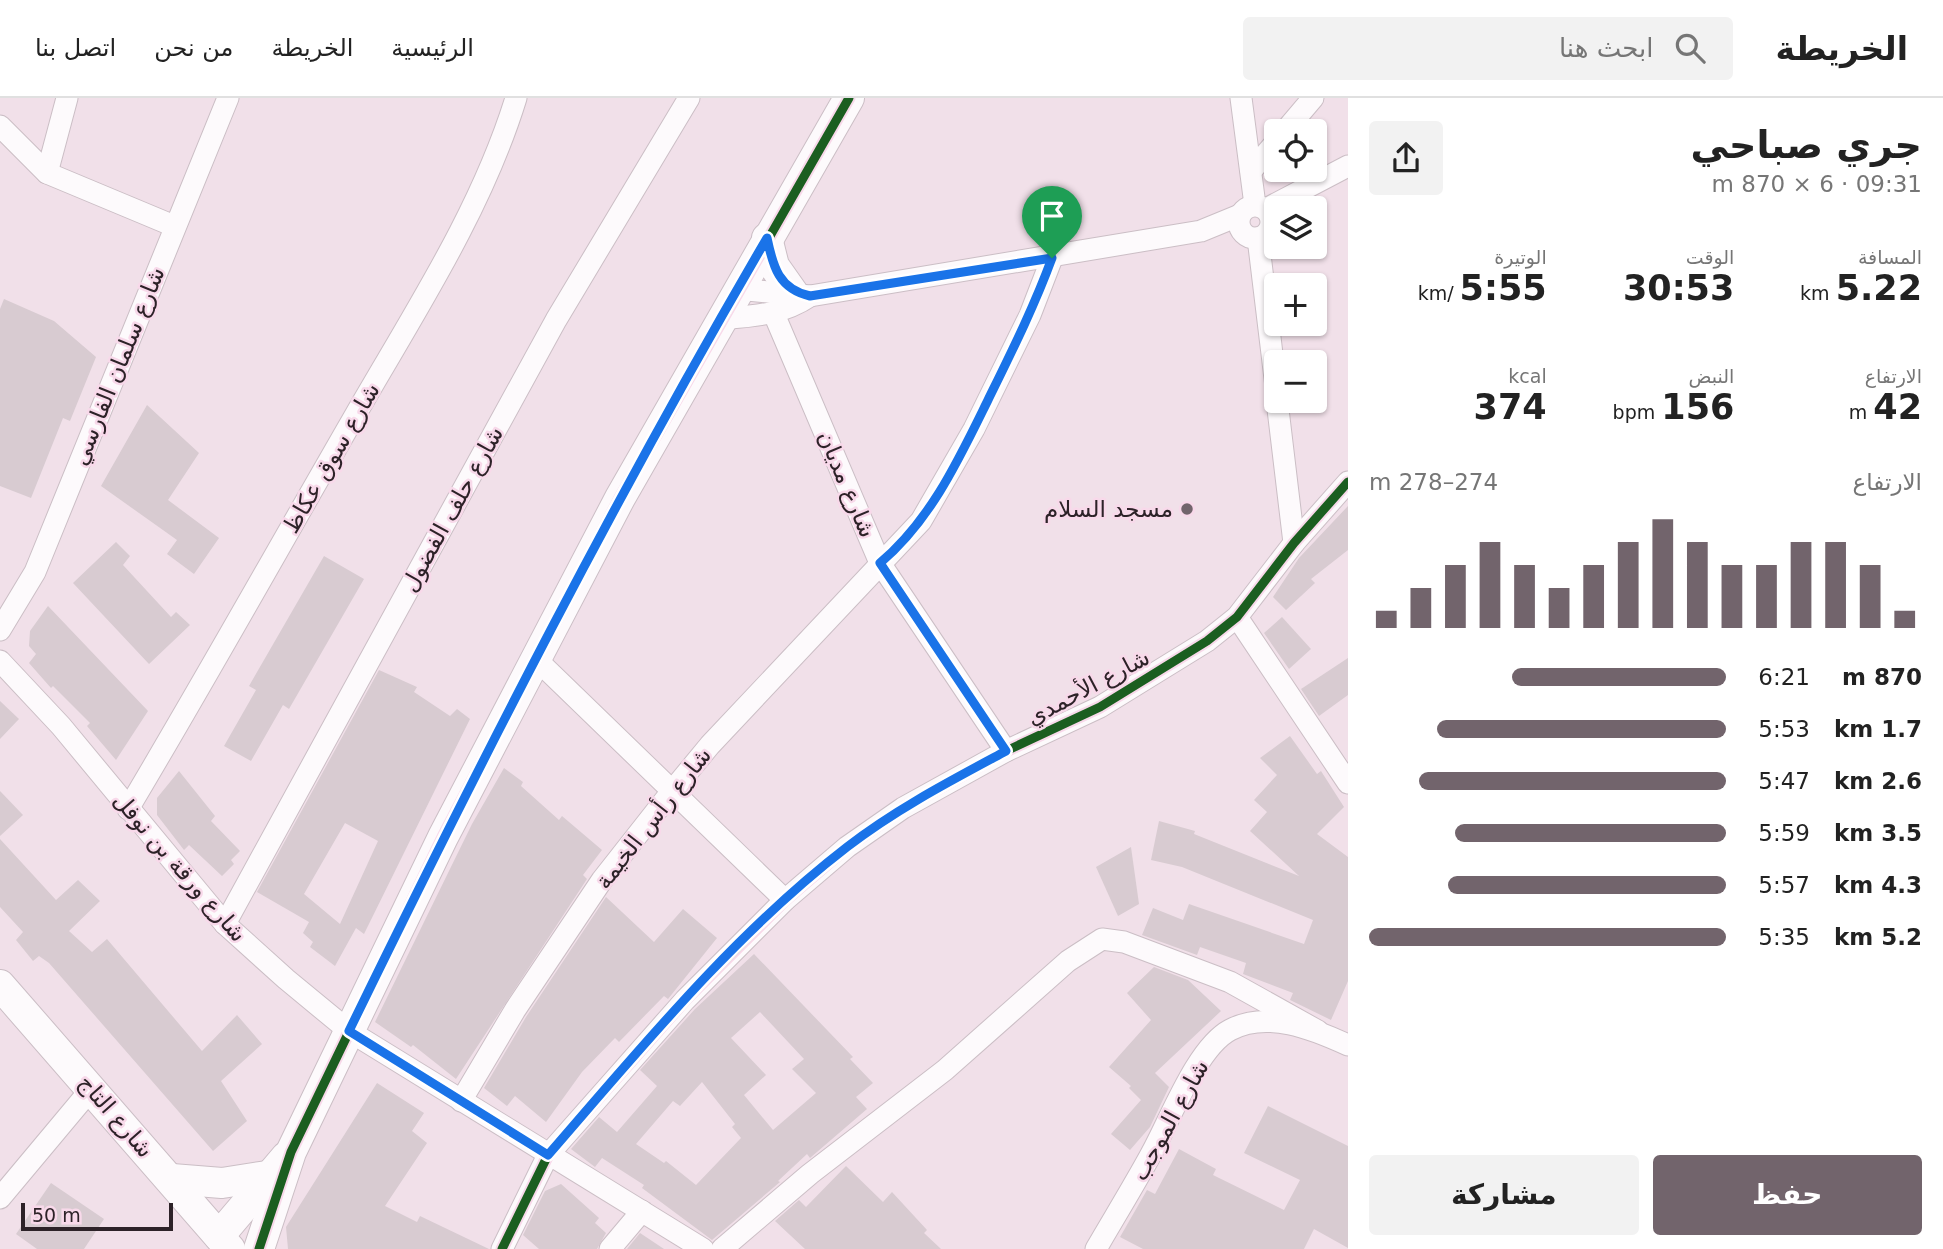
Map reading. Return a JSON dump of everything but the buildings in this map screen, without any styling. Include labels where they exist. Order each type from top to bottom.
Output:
[{"type":"street","points":[[47,173],[67,98]]},
{"type":"street","name":"شارع سلمان الفارسي","points":[[0,630],[35,572],[228,98]]},
{"type":"street","name":"شارع سوق عكاظ","points":[[128,810],[422,300],[481,189],[516,98]]},
{"type":"street","name":"شارع حلف الفضول","points":[[225,924],[556,320],[689,98]]},
{"type":"street","points":[[259,1249],[291,1152],[536,659],[620,498],[737,289],[849,98]]},
{"type":"street","points":[[1241,98],[1251,171],[1252,220],[1271,350]]},
{"type":"street","points":[[1295,119],[1313,98]]},
{"type":"street","points":[[0,126],[47,173],[174,226]]},
{"type":"street","points":[[1251,171],[1264,156]]},
{"type":"street","points":[[720,319],[792,301],[1201,231],[1229,235],[1348,166]]},
{"type":"street","points":[[767,238],[774,266],[792,301]]},
{"type":"street","name":"شارع رأس الخيمة","points":[[461,1101],[514,1010],[602,880],[672,790],[880,563],[913,532],[945,483],[1030,315],[1052,258]]},
{"type":"street","points":[[737,289],[792,301]]},
{"type":"street","name":"شارع مديان","points":[[792,301],[880,563],[1006,751]]},
{"type":"street","points":[[1278,413],[1294,543]]},
{"type":"street","name":"شارع الأحمدي","points":[[502,1249],[548,1155],[685,1000],[785,900],[847,847],[903,808],[1006,751],[1100,707],[1208,641],[1237,617],[1294,543],[1348,482]]},
{"type":"street","points":[[1237,617],[1348,783]]},
{"type":"street","points":[[536,659],[785,900]]},
{"type":"street","name":"شارع ورقة بن نوفل","points":[[0,661],[61,726],[225,924],[349,1031],[703,1249]]},
{"type":"street","points":[[722,1249],[810,1174],[945,1070],[1068,961],[1102,939],[1124,942],[1230,982],[1318,1031]]},
{"type":"street","name":"شارع التاج","points":[[0,985],[172,1179],[224,1242]]},
{"type":"street","name":"شارع الموجب","points":[[1098,1248],[1199,1065],[1215,1043],[1228,1031],[1260,1022],[1318,1031],[1348,1045]]},
{"type":"street","points":[[0,1198],[92,1088]]},
{"type":"street","points":[[224,1242],[267,1176],[291,1152]]},
{"type":"street","points":[[172,1179],[222,1183],[267,1176]]},
{"type":"street","points":[[610,1249],[642,1211]]},
{"type":"cycle path","points":[[259,1249],[291,1152],[443,837],[620,498],[849,98]]},
{"type":"cycle path","points":[[502,1249],[548,1155],[685,1000],[785,900],[847,847],[903,808],[1006,751],[1100,707],[1207,641],[1237,617],[1294,543],[1348,482]]},
{"type":"place","name":"مسجد السلام","points":[[1187,509]]},
{"type":"route","points":[[767,238],[774,266],[780,276],[793,292],[810,296],[1052,258],[1030,315],[974,429],[930,510],[902,544],[880,563],[1006,751],[903,808],[847,847],[785,900],[685,1000],[548,1155],[349,1031],[443,837],[620,498],[767,238]]}]
